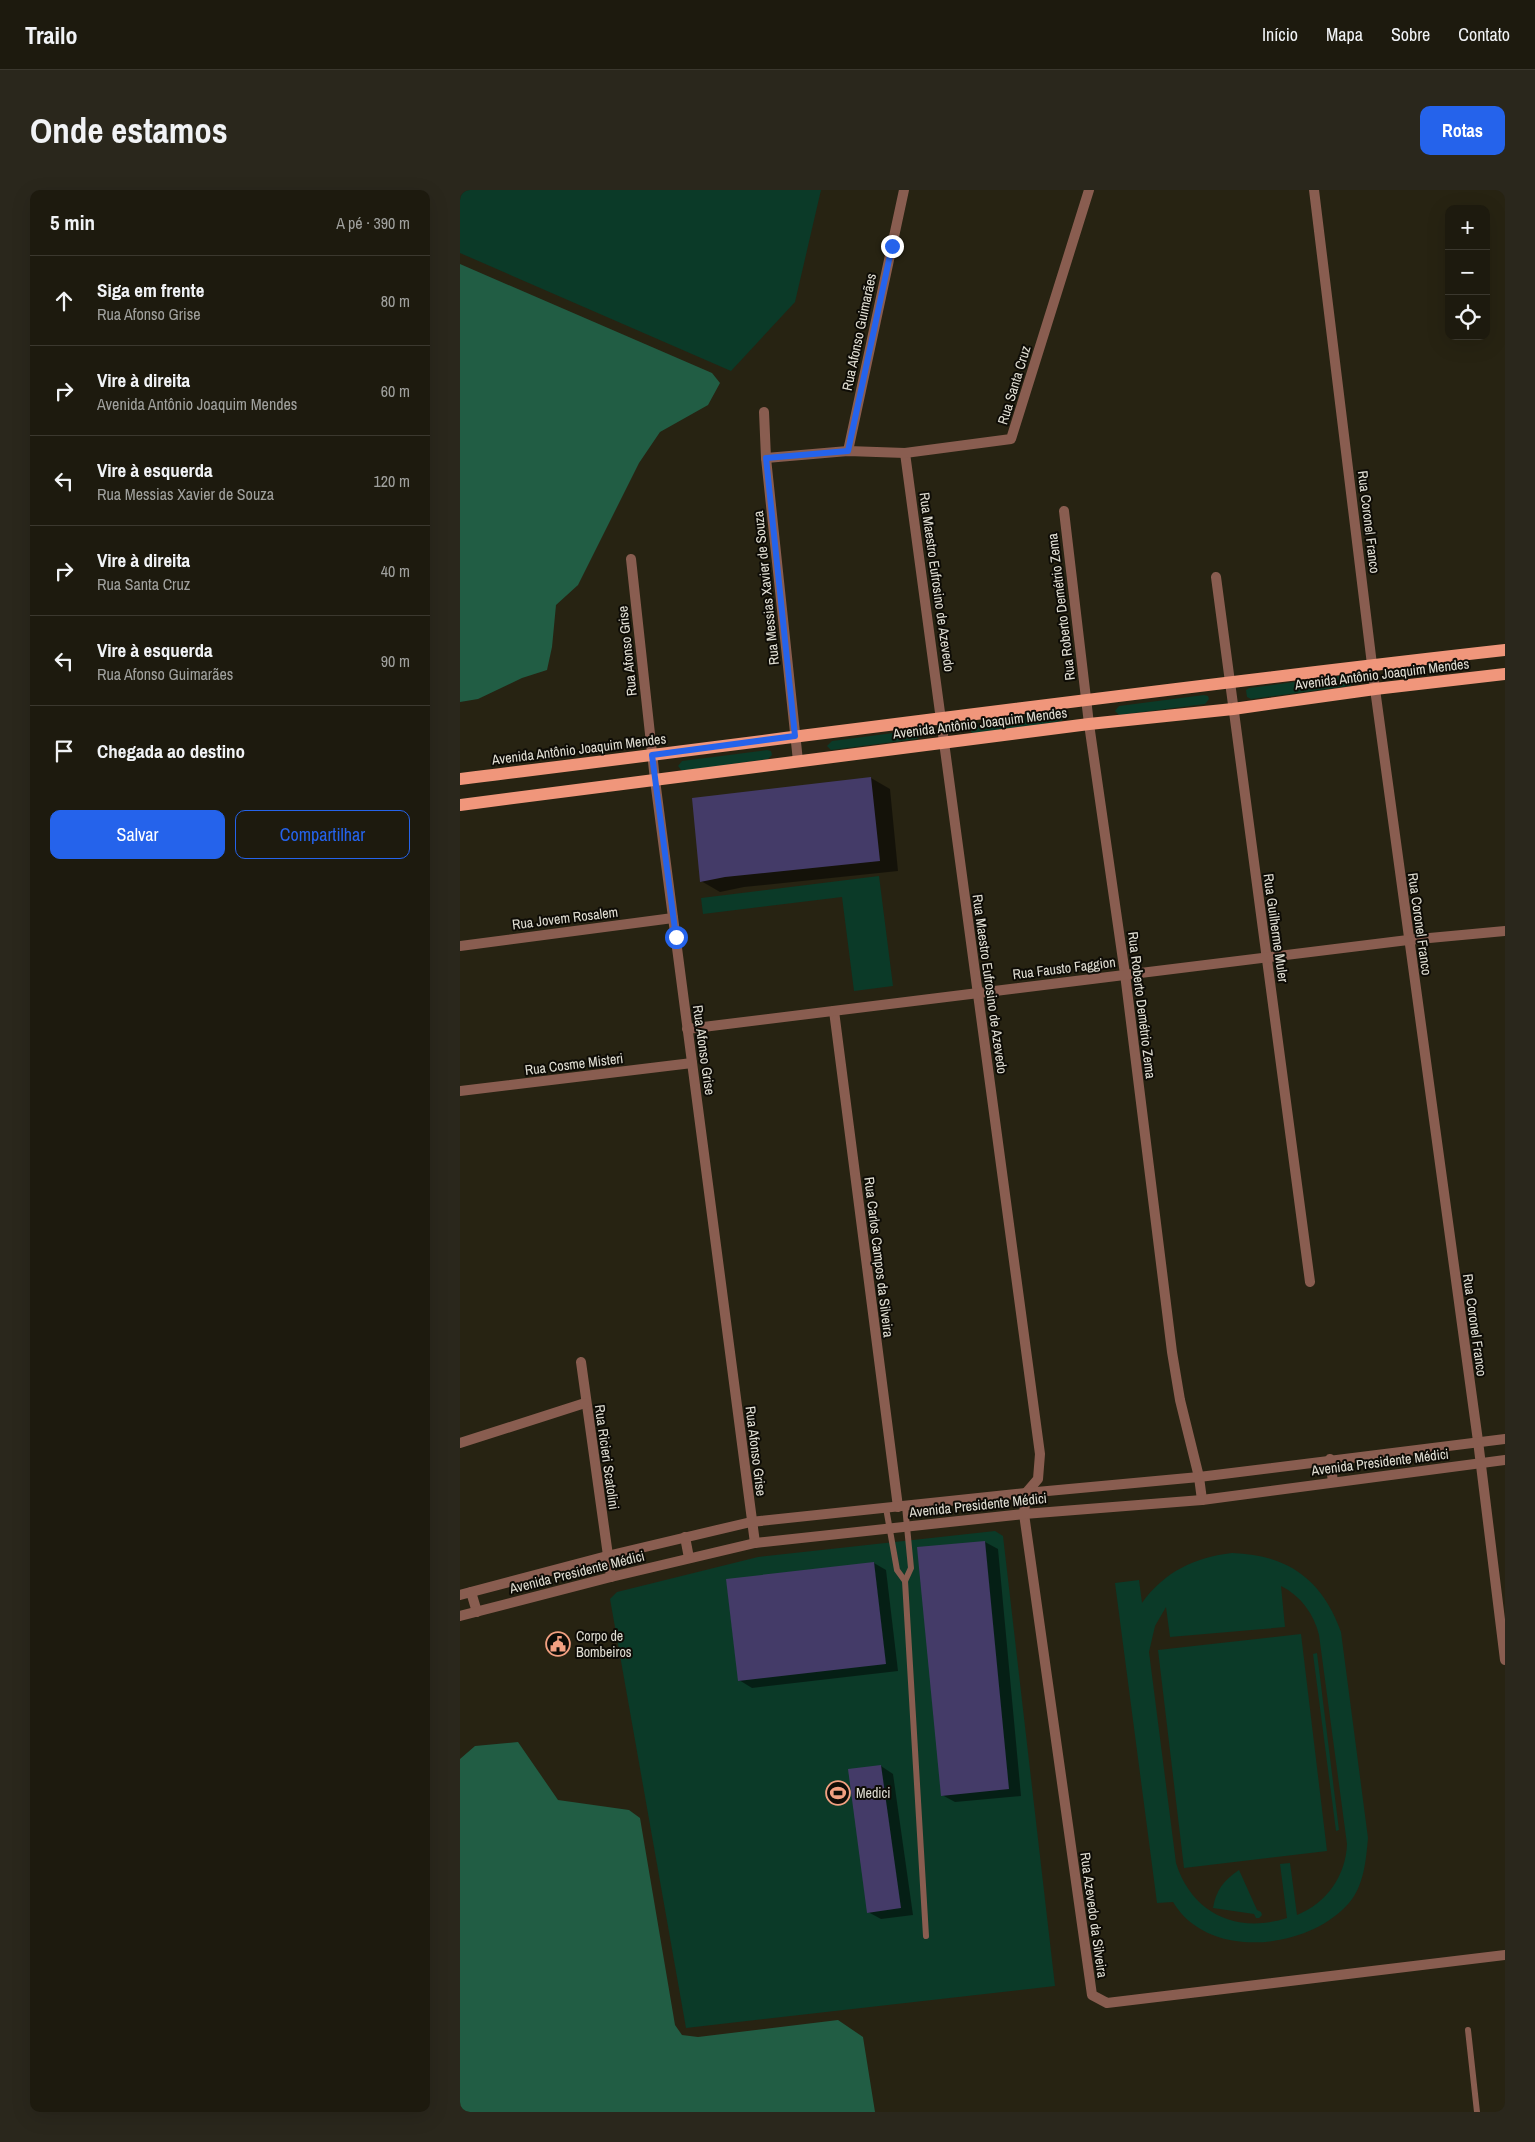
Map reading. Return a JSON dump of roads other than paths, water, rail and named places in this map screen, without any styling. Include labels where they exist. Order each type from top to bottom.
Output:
[{"type":"main road","name":"Avenida Antônio Joaquim Mendes","points":[[460,779],[795,736],[1086,702],[1229,681],[1505,650]]},
{"type":"main road","name":"Avenida Antônio Joaquim Mendes","points":[[460,805],[1089,724],[1233,709],[1375,689],[1505,674]]},
{"type":"street","name":"Rua Afonso Guimarães","points":[[848,451],[904,190]]},
{"type":"street","name":"Rua Santa Cruz","points":[[766,458],[848,451],[905,453],[1011,439],[1089,190]]},
{"type":"street","name":"Rua Coronel Franco","points":[[1314,190],[1375,689],[1478,1441],[1505,1660]]},
{"type":"street","name":"Rua Messias Xavier de Souza","points":[[764,412],[766,458],[798,761]]},
{"type":"street","name":"Rua Maestro Eufrosino de Azevedo","points":[[905,453],[1040,1454],[1038,1479],[1026,1493],[1024,1514]]},
{"type":"street","name":"Rua Roberto Demétrio Zema","points":[[1064,511],[1086,702],[1124,974],[1172,1352],[1184,1423],[1202,1500]]},
{"type":"street","name":"Rua Afonso Grise","points":[[631,559],[652,755],[755,1543]]},
{"type":"street","name":"Rua Guilherme Muler","points":[[1216,577],[1310,1282]]},
{"type":"street","name":"Rua Jovem Rosalem","points":[[460,946],[673,918]]},
{"type":"street","name":"Rua Fausto Faggion","points":[[687,1029],[1124,974],[1408,940],[1505,931]]},
{"type":"street","name":"Rua Carlos Campos da Silveira","points":[[834,1011],[901,1506]]},
{"type":"street","name":"Rua Cosme Misteri","points":[[460,1092],[692,1064]]},
{"type":"street","name":"Rua Ricieri Scatolini","points":[[581,1362],[585,1403],[611,1577]]},
{"type":"street","points":[[460,1443],[585,1403]]},
{"type":"street","name":"Avenida Presidente Médici","points":[[460,1595],[607,1556],[751,1522],[1198,1477],[1505,1438]]},
{"type":"street","points":[[1330,1459],[1333,1482]]},
{"type":"street","name":"Avenida Presidente Médici","points":[[460,1616],[611,1577],[755,1543],[1024,1514],[1202,1500],[1505,1460]]},
{"type":"street","name":"Rua Azevedo da Silveira","points":[[1024,1514],[1092,1995],[1107,2003],[1505,1955]]},
{"type":"street","points":[[685,1537],[689,1558]]},
{"type":"street","points":[[471,1592],[477,1612]]},
{"type":"lane","points":[[901,1506],[907,1526],[911,1568],[905,1581],[926,1936]]},
{"type":"lane","points":[[886,1508],[897,1570],[905,1581]]},
{"type":"lane","points":[[1468,2030],[1477,2112]]},
{"type":"place","name":"Corpo de Bombeiros","points":[[558,1644]]},
{"type":"place","name":"Medici","points":[[838,1793]]}]
